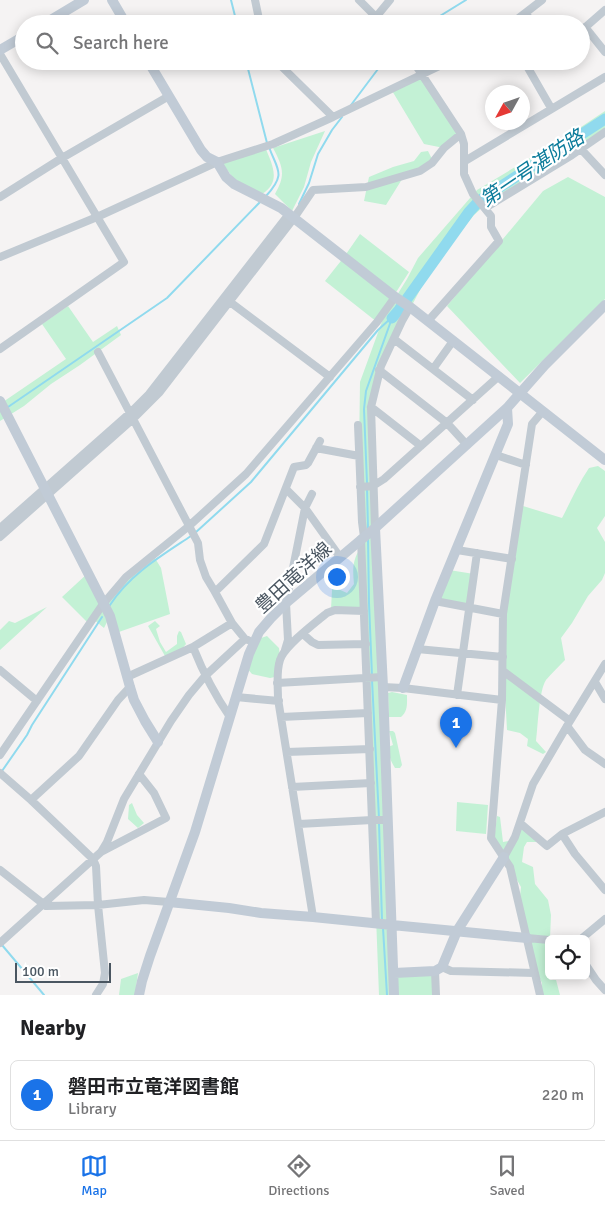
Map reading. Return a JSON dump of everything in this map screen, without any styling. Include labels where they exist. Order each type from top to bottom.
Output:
[{"type":"street","points":[[59,15],[84,0]]},
{"type":"street","points":[[112,0],[121,15]]},
{"type":"street","points":[[255,0],[258,15]]},
{"type":"street","points":[[359,0],[374,15]]},
{"type":"street","points":[[378,15],[390,0]]},
{"type":"street","points":[[522,15],[542,0]]},
{"type":"street","points":[[590,23],[605,10]]},
{"type":"street","points":[[590,36],[605,52]]},
{"type":"street","points":[[0,349],[124,262],[0,52],[15,42]]},
{"type":"street","points":[[153,70],[201,150],[207,157],[217,162],[226,177],[234,184],[281,208],[605,460]]},
{"type":"street","points":[[285,70],[333,117]]},
{"type":"street","points":[[419,70],[461,134],[464,144],[464,174],[473,194],[491,216],[490,226],[499,241],[428,321]]},
{"type":"street","points":[[0,258],[97,217],[217,162],[273,144],[431,70]]},
{"type":"street","points":[[529,70],[551,108]]},
{"type":"street","points":[[464,161],[605,76]]},
{"type":"street","points":[[0,197],[62,158],[169,96]]},
{"type":"street","points":[[484,207],[572,155],[605,132]]},
{"type":"street","points":[[132,416],[313,190],[366,186],[420,171],[432,163],[444,148],[461,134]]},
{"type":"street","points":[[580,148],[605,175]]},
{"type":"street","points":[[0,537],[46,492],[159,393],[230,302],[291,216]]},
{"type":"street","points":[[0,755],[103,604],[126,577],[189,526],[246,474],[377,322],[395,297]]},
{"type":"street","points":[[230,302],[330,377]]},
{"type":"street","name":"豊田竜洋線","points":[[139,995],[169,902],[195,832],[236,697],[250,641],[286,602],[375,528],[507,408],[545,365],[605,305]]},
{"type":"street","points":[[394,995],[371,406],[381,366],[410,307]]},
{"type":"street","points":[[394,339],[473,400]]},
{"type":"street","points":[[433,369],[453,341]]},
{"type":"street","points":[[98,352],[198,543],[200,560],[206,577],[232,623],[250,641],[205,676],[189,694],[124,799],[107,842],[101,852]]},
{"type":"street","points":[[380,370],[447,423],[467,445]]},
{"type":"street","points":[[360,487],[373,486],[384,479],[499,376]]},
{"type":"street","points":[[0,401],[110,616],[134,700],[158,742]]},
{"type":"street","points":[[371,406],[421,446]]},
{"type":"street","points":[[403,688],[508,424],[507,408]]},
{"type":"street","points":[[540,995],[510,867],[492,838],[502,700],[503,614],[532,424],[542,411]]},
{"type":"street","points":[[358,425],[376,923]]},
{"type":"street","points":[[215,592],[264,544],[294,467],[306,465],[320,441]]},
{"type":"street","points":[[316,448],[359,456]]},
{"type":"street","points":[[496,455],[526,465]]},
{"type":"street","points":[[286,489],[305,508],[340,557]]},
{"type":"street","points":[[0,528],[46,492]]},
{"type":"street","points":[[312,494],[305,508],[286,602],[288,640],[280,660],[277,683],[278,701],[314,916]]},
{"type":"street","points":[[457,550],[512,559]]},
{"type":"street","points":[[457,695],[477,553]]},
{"type":"street","points":[[436,601],[503,614]]},
{"type":"street","points":[[285,650],[327,613],[335,610],[364,612]]},
{"type":"street","points":[[127,676],[193,646],[232,623]]},
{"type":"street","points":[[304,634],[318,645],[366,644]]},
{"type":"street","points":[[193,646],[205,676],[230,716]]},
{"type":"street","points":[[418,649],[503,657]]},
{"type":"street","points":[[436,995],[439,969],[457,931],[504,857],[515,837],[534,784],[605,664]]},
{"type":"street","points":[[0,670],[37,701]]},
{"type":"street","points":[[503,671],[568,724],[585,750],[605,764]]},
{"type":"street","points":[[277,683],[367,678],[403,688],[502,700]]},
{"type":"street","points":[[595,682],[605,699]]},
{"type":"street","points":[[31,800],[79,756],[118,700],[130,687]]},
{"type":"street","points":[[236,697],[278,701]]},
{"type":"street","points":[[281,717],[368,713]]},
{"type":"street","points":[[287,752],[370,748]]},
{"type":"street","points":[[0,773],[93,859],[96,866],[105,973],[103,984],[96,995]]},
{"type":"street","points":[[0,943],[101,852],[166,818],[154,793],[139,774]]},
{"type":"street","points":[[292,787],[371,783]]},
{"type":"street","points":[[520,823],[546,846],[562,834],[605,812]]},
{"type":"street","points":[[299,824],[388,820]]},
{"type":"street","points":[[562,834],[575,854],[605,890]]},
{"type":"street","points":[[0,870],[46,906],[144,900],[545,940]]},
{"type":"street","points":[[586,935],[605,919]]},
{"type":"street","points":[[394,973],[439,969],[534,973]]},
{"type":"street","points":[[590,971],[605,990]]},
{"type":"green space","points":[[420,75],[461,134],[444,148],[424,144],[391,89]]},
{"type":"green space","points":[[605,111],[605,131],[484,206],[474,215],[438,260],[388,351],[371,410],[393,973],[435,971],[435,995],[379,995],[364,602],[359,608],[331,609],[333,572],[336,567],[340,570],[337,581],[338,589],[347,593],[354,584],[354,564],[358,552],[362,570],[359,453],[360,382],[384,316],[418,258],[477,190]]},
{"type":"green space","points":[[325,131],[311,162],[304,187],[292,211],[275,194],[281,181],[282,171],[273,148]]},
{"type":"green space","points":[[265,147],[274,172],[274,178],[272,184],[262,194],[234,179],[222,163]]},
{"type":"green space","points":[[428,151],[433,161],[404,176],[386,205],[364,201],[369,177],[414,161],[421,152]]},
{"type":"green space","points":[[568,177],[605,197],[605,299],[520,383],[447,306],[543,191]]},
{"type":"green space","points":[[360,234],[409,272],[377,322],[325,281]]},
{"type":"green space","points":[[68,306],[93,342],[117,326],[121,335],[51,384],[24,406],[0,421],[0,404],[66,359],[42,324]]},
{"type":"green space","points":[[598,466],[605,471],[605,516],[597,528],[605,542],[605,573],[561,638],[565,660],[546,680],[544,685],[540,700],[536,741],[546,752],[543,754],[527,746],[528,739],[520,733],[507,730],[503,614],[518,521],[523,506],[562,518],[589,468]]},
{"type":"green space","points":[[153,555],[161,568],[170,614],[116,633],[107,622],[104,628],[93,619],[89,624],[62,597],[88,573],[103,604],[126,577]]},
{"type":"green space","points":[[449,570],[474,574],[466,607],[435,601]]},
{"type":"green space","points":[[47,607],[0,650],[0,630],[9,621],[15,623]]},
{"type":"green space","points":[[155,621],[160,626],[156,629],[160,642],[166,652],[177,644],[179,631],[186,644],[182,649],[165,656],[148,626]]},
{"type":"green space","points":[[267,636],[279,648],[280,659],[275,677],[270,678],[252,674],[245,666],[261,638]]},
{"type":"green space","points":[[388,693],[407,695],[406,710],[401,717],[389,717]]},
{"type":"green space","points":[[389,731],[395,733],[402,765],[400,768],[395,768],[389,755],[388,747],[393,745]]},
{"type":"green space","points":[[457,802],[488,805],[486,834],[456,831]]},
{"type":"green space","points":[[132,803],[137,815],[144,823],[138,828],[128,819],[129,805]]},
{"type":"green space","points":[[497,816],[500,817],[503,842],[514,840],[520,825],[538,842],[527,842],[524,847],[522,862],[533,867],[535,884],[548,900],[551,915],[550,935],[545,935],[545,980],[556,980],[560,995],[541,995],[542,983],[533,965],[519,906],[521,887],[494,840]]},
{"type":"green space","points":[[138,973],[135,995],[119,995],[121,979]]},
{"type":"waterway","points":[[231,0],[235,15]]},
{"type":"waterway","points":[[442,15],[466,0]]},
{"type":"waterway","points":[[248,70],[267,143]]},
{"type":"waterway","points":[[351,105],[377,70]]},
{"type":"waterway","points":[[299,204],[309,183],[318,154],[342,117]]},
{"type":"waterway","name":"第一号湛防路","points":[[392,318],[469,212],[480,200],[605,119]]},
{"type":"waterway","points":[[266,196],[278,176],[277,167],[269,147]]},
{"type":"waterway","points":[[8,407],[167,298],[261,201]]},
{"type":"waterway","points":[[367,483],[364,409],[366,391],[392,318]]},
{"type":"waterway","points":[[195,533],[251,482],[378,330],[390,319]]},
{"type":"waterway","points":[[367,488],[368,528]]},
{"type":"waterway","points":[[110,605],[137,575],[157,558],[191,536]]},
{"type":"waterway","points":[[368,538],[372,676]]},
{"type":"waterway","points":[[2,771],[102,617]]},
{"type":"waterway","points":[[372,680],[379,818]]},
{"type":"waterway","points":[[379,823],[382,920]]},
{"type":"waterway","points":[[383,928],[387,995]]},
{"type":"waterway","points":[[2,945],[44,995]]},
{"type":"place","name":"磐田市立竜洋図書館","points":[[456,748]]}]
